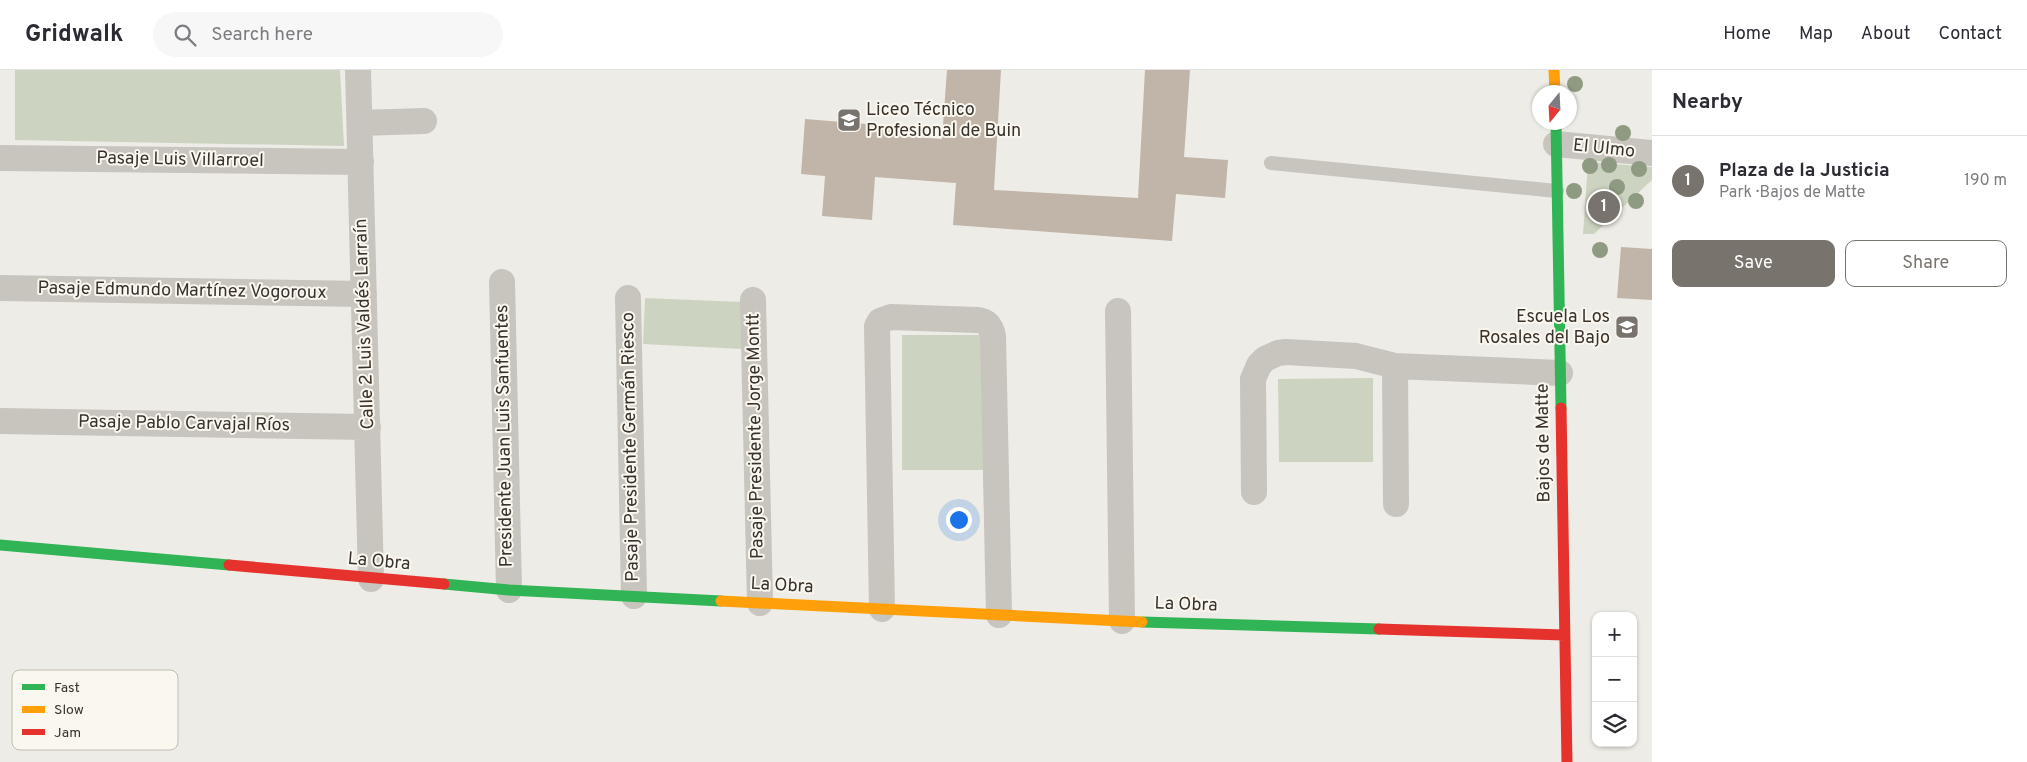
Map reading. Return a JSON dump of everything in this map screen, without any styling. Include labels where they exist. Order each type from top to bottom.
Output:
[{"type":"main road","points":[[1554,70],[1555,85]]},
{"type":"main road","name":"Bajos de Matte","points":[[1556,133],[1567,762]]},
{"type":"main road","name":"La Obra","points":[[0,545],[509,590],[1122,621],[1564,635]]},
{"type":"street","name":"Calle 2 Luis Valdés Larraín","points":[[358,70],[371,579]]},
{"type":"street","points":[[360,123],[424,121]]},
{"type":"street","name":"El Ulmo","points":[[1556,133],[1652,154]]},
{"type":"street","name":"Pasaje Luis Villarroel","points":[[0,158],[361,162]]},
{"type":"street","name":"Presidente Juan Luis Sanfuentes","points":[[502,282],[509,590]]},
{"type":"street","name":"Pasaje Edmundo Martínez Vogoroux","points":[[0,288],[364,294]]},
{"type":"street","name":"Pasaje Presidente Germán Riesco","points":[[628,298],[634,596]]},
{"type":"street","name":"Pasaje Presidente Jorge Montt","points":[[753,300],[760,603]]},
{"type":"street","points":[[1118,311],[1122,621]]},
{"type":"street","points":[[882,609],[877,326],[880,321],[891,317],[977,320],[989,324],[993,336],[999,615]]},
{"type":"street","points":[[1254,492],[1252,387],[1255,372],[1265,359],[1278,353],[1356,356],[1395,366],[1560,373]]},
{"type":"street","points":[[1395,366],[1396,504]]},
{"type":"street","name":"Pasaje Pablo Carvajal Ríos","points":[[0,421],[368,427]]},
{"type":"lane","points":[[1271,163],[1557,191]]},
{"type":"green space","points":[[15,70],[340,70],[344,146],[15,140]]},
{"type":"green space","points":[[1588,162],[1652,167],[1652,180],[1594,234],[1583,234]]},
{"type":"green space","points":[[645,298],[743,302],[741,349],[643,344]]},
{"type":"green space","points":[[902,335],[987,335],[987,470],[902,470]]},
{"type":"green space","points":[[1373,378],[1373,462],[1279,462],[1278,379]]},
{"type":"building","points":[[947,70],[1001,70],[994,190],[1138,198],[1145,70],[1190,70],[1184,157],[1228,160],[1225,198],[1176,194],[1172,241],[953,225],[956,183],[875,177],[872,220],[822,216],[825,176],[801,174],[805,119],[903,127],[902,136],[942,139]]},
{"type":"building","points":[[1621,247],[1652,249],[1652,300],[1617,298]]},
{"type":"traffic: fast","points":[[1556,130],[1561,408]]},
{"type":"traffic: fast","points":[[0,545],[229,565]]},
{"type":"traffic: fast","points":[[444,584],[509,590],[721,601]]},
{"type":"traffic: fast","points":[[1142,622],[1379,629]]},
{"type":"traffic: slow","points":[[1554,70],[1555,85]]},
{"type":"traffic: slow","points":[[721,601],[1142,622]]},
{"type":"traffic: jam","points":[[1561,408],[1567,762]]},
{"type":"traffic: jam","points":[[229,565],[444,584]]},
{"type":"traffic: jam","points":[[1379,629],[1564,635]]},
{"type":"place","name":"Liceo Técnico Profesional de Buin","points":[[849,120]]},
{"type":"place","name":"Plaza de la Justicia","points":[[1604,207]]},
{"type":"place","name":"Escuela Los Rosales del Bajo","points":[[1627,327]]}]
